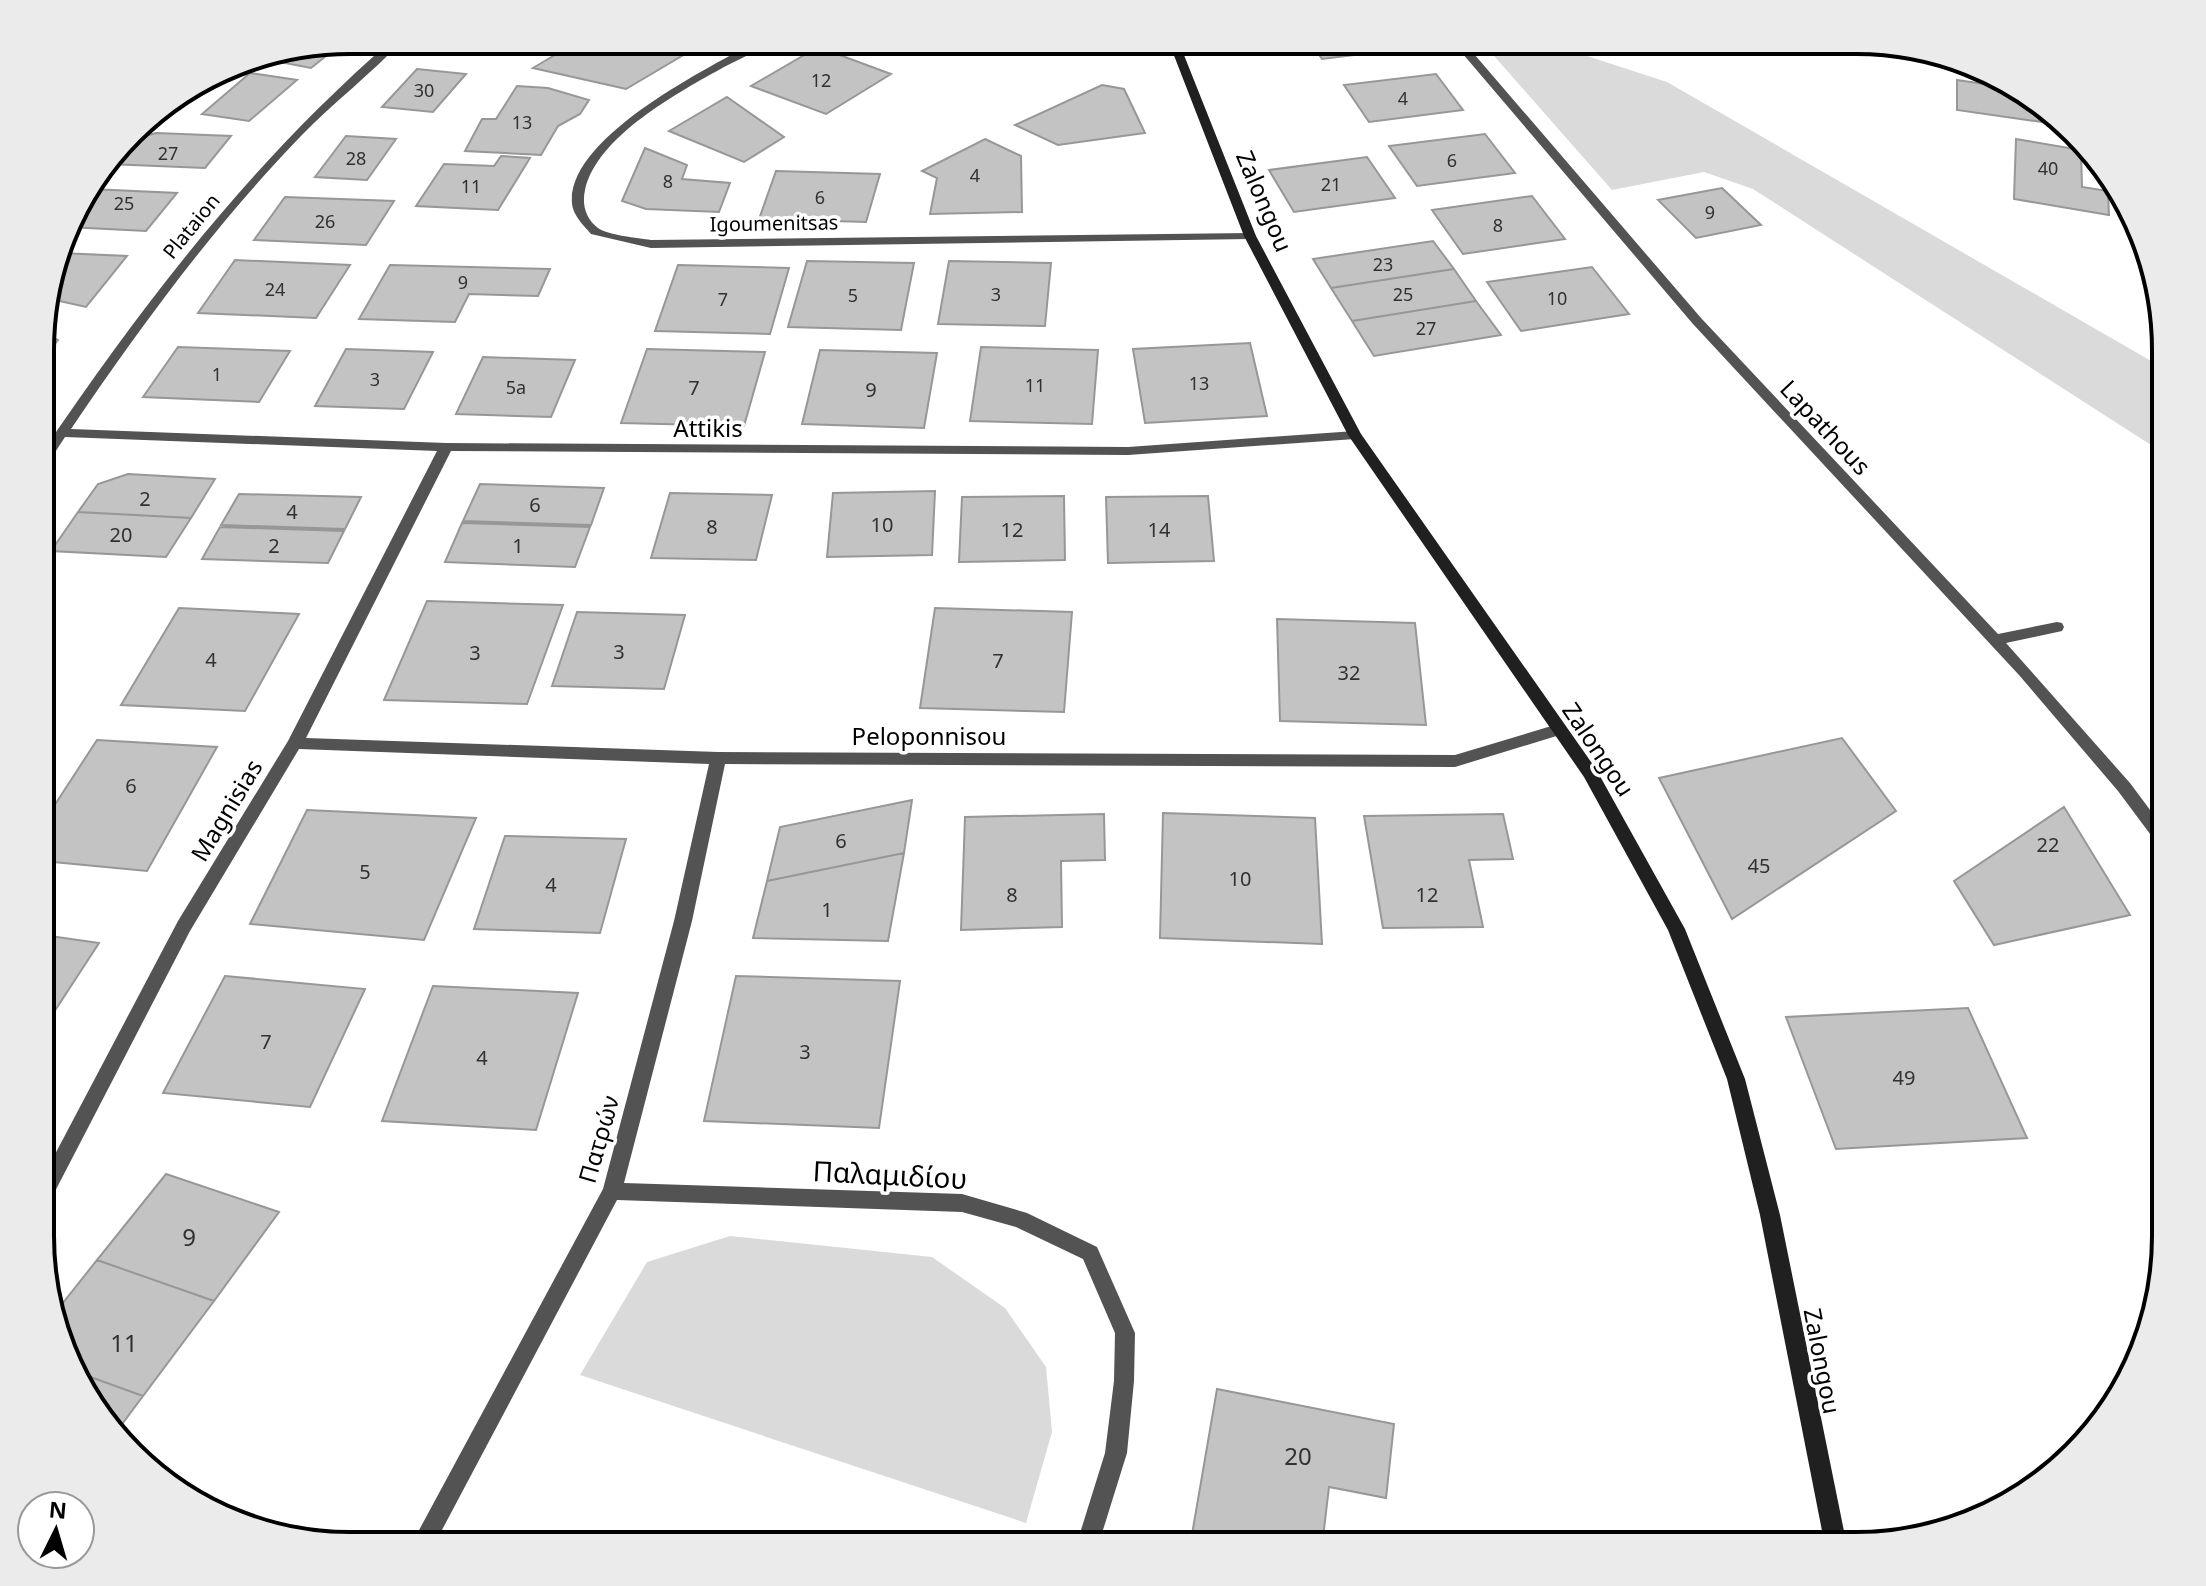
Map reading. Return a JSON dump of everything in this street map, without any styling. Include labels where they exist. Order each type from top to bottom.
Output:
[{"type":"street","name":"Plataion","points":[[54,444],[206,234],[279,150],[381,54]]},
{"type":"street","name":"Igoumenitsas","points":[[743,54],[647,109],[621,128],[600,151],[583,176],[577,200],[579,212],[595,232],[651,244],[1250,236]]},
{"type":"street","name":"Zalongou","points":[[1178,54],[1250,236],[1355,435],[1590,773],[1676,929],[1736,1079],[1770,1215],[1833,1532]]},
{"type":"street","name":"Lapathous","points":[[1468,54],[1697,321],[1995,640],[2124,787],[2152,825]]},
{"type":"street","name":"Attikis","points":[[61,433],[446,447],[1128,451],[1355,435]]},
{"type":"street","name":"Magnisias","points":[[54,1174],[184,926],[295,743],[446,447]]},
{"type":"street","points":[[1995,640],[2057,627]]},
{"type":"street","name":"Peloponnisou","points":[[295,743],[718,758],[1455,761],[1558,730]]},
{"type":"street","name":"Πατρών","points":[[429,1532],[612,1191],[683,921],[718,758]]},
{"type":"street","name":"Παλαμιδίου","points":[[612,1191],[962,1203],[1020,1219],[1090,1253],[1125,1333],[1124,1381],[1116,1453],[1091,1532]]},
{"type":"shaded area","points":[[1492,54],[1581,54],[1667,82],[2152,362],[2152,446],[1753,189],[1704,172],[1612,190]]},
{"type":"shaded area","points":[[730,1236],[932,1257],[1005,1308],[1046,1367],[1052,1432],[1026,1523],[580,1375],[647,1262]]},
{"type":"building","points":[[557,54],[685,54],[626,89],[533,68]]},
{"type":"building","points":[[806,54],[837,54],[891,74],[826,114],[751,86]]},
{"type":"building","points":[[1319,54],[1363,54],[1322,59]]},
{"type":"building","points":[[327,55],[311,68],[281,62]]},
{"type":"building","points":[[417,69],[466,74],[433,112],[382,107]]},
{"type":"building","points":[[250,73],[297,80],[249,121],[202,114]]},
{"type":"building","points":[[1436,74],[1463,110],[1369,122],[1344,85]]},
{"type":"building","points":[[1957,80],[1988,84],[2045,122],[1957,110]]},
{"type":"building","points":[[1102,85],[1124,89],[1145,133],[1058,145],[1015,125]]},
{"type":"building","points":[[517,86],[548,88],[589,100],[580,114],[558,126],[541,155],[465,151],[482,119],[496,119]]},
{"type":"building","points":[[727,97],[784,137],[744,162],[669,131]]},
{"type":"building","points":[[156,133],[231,136],[205,168],[119,164],[146,136]]},
{"type":"building","points":[[1485,134],[1515,173],[1417,186],[1389,146]]},
{"type":"building","points":[[346,136],[396,139],[367,180],[315,177]]},
{"type":"building","points":[[985,139],[1021,156],[1022,212],[930,214],[937,178],[922,171]]},
{"type":"building","points":[[2016,139],[2073,149],[2081,158],[2082,187],[2105,191],[2109,215],[2014,199]]},
{"type":"building","points":[[645,148],[687,165],[682,179],[730,183],[719,212],[646,209],[622,201]]},
{"type":"building","points":[[501,156],[530,158],[498,210],[416,206],[444,164],[494,166]]},
{"type":"building","points":[[1367,157],[1395,198],[1294,212],[1269,170]]},
{"type":"building","points":[[776,171],[880,174],[866,222],[759,219]]},
{"type":"building","points":[[1722,188],[1761,225],[1696,238],[1658,200]]},
{"type":"building","points":[[101,190],[177,193],[146,231],[80,228]]},
{"type":"building","points":[[1532,196],[1565,239],[1463,254],[1432,210]]},
{"type":"building","points":[[285,197],[394,201],[366,245],[254,240]]},
{"type":"building","points":[[1433,241],[1454,269],[1331,288],[1313,259]]},
{"type":"building","points":[[71,253],[127,256],[86,307],[59,301]]},
{"type":"building","points":[[235,260],[350,265],[316,318],[198,313]]},
{"type":"building","points":[[807,261],[914,263],[901,330],[788,327]]},
{"type":"building","points":[[949,261],[1051,263],[1045,326],[938,324]]},
{"type":"building","points":[[390,265],[550,269],[538,296],[469,294],[455,322],[359,319]]},
{"type":"building","points":[[678,265],[789,268],[770,334],[655,331]]},
{"type":"building","points":[[1592,267],[1629,314],[1521,331],[1487,282]]},
{"type":"building","points":[[1454,269],[1476,301],[1352,321],[1331,288]]},
{"type":"building","points":[[1476,301],[1501,335],[1374,356],[1352,321]]},
{"type":"building","points":[[1250,343],[1267,416],[1145,423],[1133,349]]},
{"type":"building","points":[[178,347],[290,351],[259,402],[143,397]]},
{"type":"building","points":[[981,347],[1098,350],[1092,424],[970,421]]},
{"type":"building","points":[[346,349],[433,352],[404,409],[315,406]]},
{"type":"building","points":[[647,349],[765,352],[744,426],[621,423]]},
{"type":"building","points":[[820,350],[937,353],[924,428],[802,424]]},
{"type":"building","points":[[483,357],[575,360],[551,417],[456,414]]},
{"type":"building","points":[[128,474],[215,479],[191,518],[78,512],[98,484]]},
{"type":"building","points":[[480,484],[604,488],[591,525],[463,521]]},
{"type":"building","points":[[935,491],[932,555],[827,557],[833,493]]},
{"type":"building","points":[[670,493],[772,495],[756,560],[651,558]]},
{"type":"building","points":[[239,494],[361,497],[345,529],[221,525]]},
{"type":"building","points":[[1064,496],[1065,560],[959,562],[962,497]]},
{"type":"building","points":[[1208,496],[1214,561],[1108,563],[1106,497]]},
{"type":"building","points":[[78,512],[191,518],[166,557],[54,551]]},
{"type":"building","points":[[462,523],[590,527],[575,567],[445,562]]},
{"type":"building","points":[[220,527],[344,531],[328,563],[202,559]]},
{"type":"building","points":[[427,601],[563,605],[527,704],[384,700]]},
{"type":"building","points":[[179,608],[299,614],[245,711],[121,705]]},
{"type":"building","points":[[935,608],[1072,612],[1064,712],[920,708]]},
{"type":"building","points":[[577,612],[685,615],[664,689],[552,686]]},
{"type":"building","points":[[1277,619],[1415,623],[1426,725],[1280,721]]},
{"type":"building","points":[[1842,738],[1896,811],[1732,919],[1659,778]]},
{"type":"building","points":[[97,740],[217,747],[147,871],[54,862],[54,806]]},
{"type":"building","points":[[912,800],[904,853],[767,881],[780,827]]},
{"type":"building","points":[[2064,807],[2130,915],[1994,945],[1954,881]]},
{"type":"building","points":[[307,810],[476,818],[424,940],[250,924]]},
{"type":"building","points":[[1163,813],[1315,818],[1322,944],[1160,938]]},
{"type":"building","points":[[1104,814],[1105,860],[1061,861],[1062,927],[961,930],[965,817]]},
{"type":"building","points":[[1503,814],[1513,859],[1469,860],[1483,927],[1383,928],[1364,816]]},
{"type":"building","points":[[505,836],[626,839],[600,933],[474,929]]},
{"type":"building","points":[[904,853],[888,941],[753,938],[767,881]]},
{"type":"building","points":[[54,937],[99,943],[54,1012]]},
{"type":"building","points":[[225,976],[365,989],[310,1107],[163,1093]]},
{"type":"building","points":[[736,976],[900,981],[879,1128],[704,1121]]},
{"type":"building","points":[[433,986],[578,993],[536,1130],[382,1121]]},
{"type":"building","points":[[1968,1008],[2027,1138],[1836,1149],[1786,1017]]},
{"type":"building","points":[[166,1174],[279,1212],[214,1301],[97,1260]]},
{"type":"building","points":[[97,1260],[214,1301],[143,1396],[90,1377],[62,1304]]},
{"type":"building","points":[[90,1377],[143,1396],[122,1425]]},
{"type":"building","points":[[1217,1389],[1394,1424],[1386,1498],[1329,1487],[1324,1532],[1192,1532]]}]
